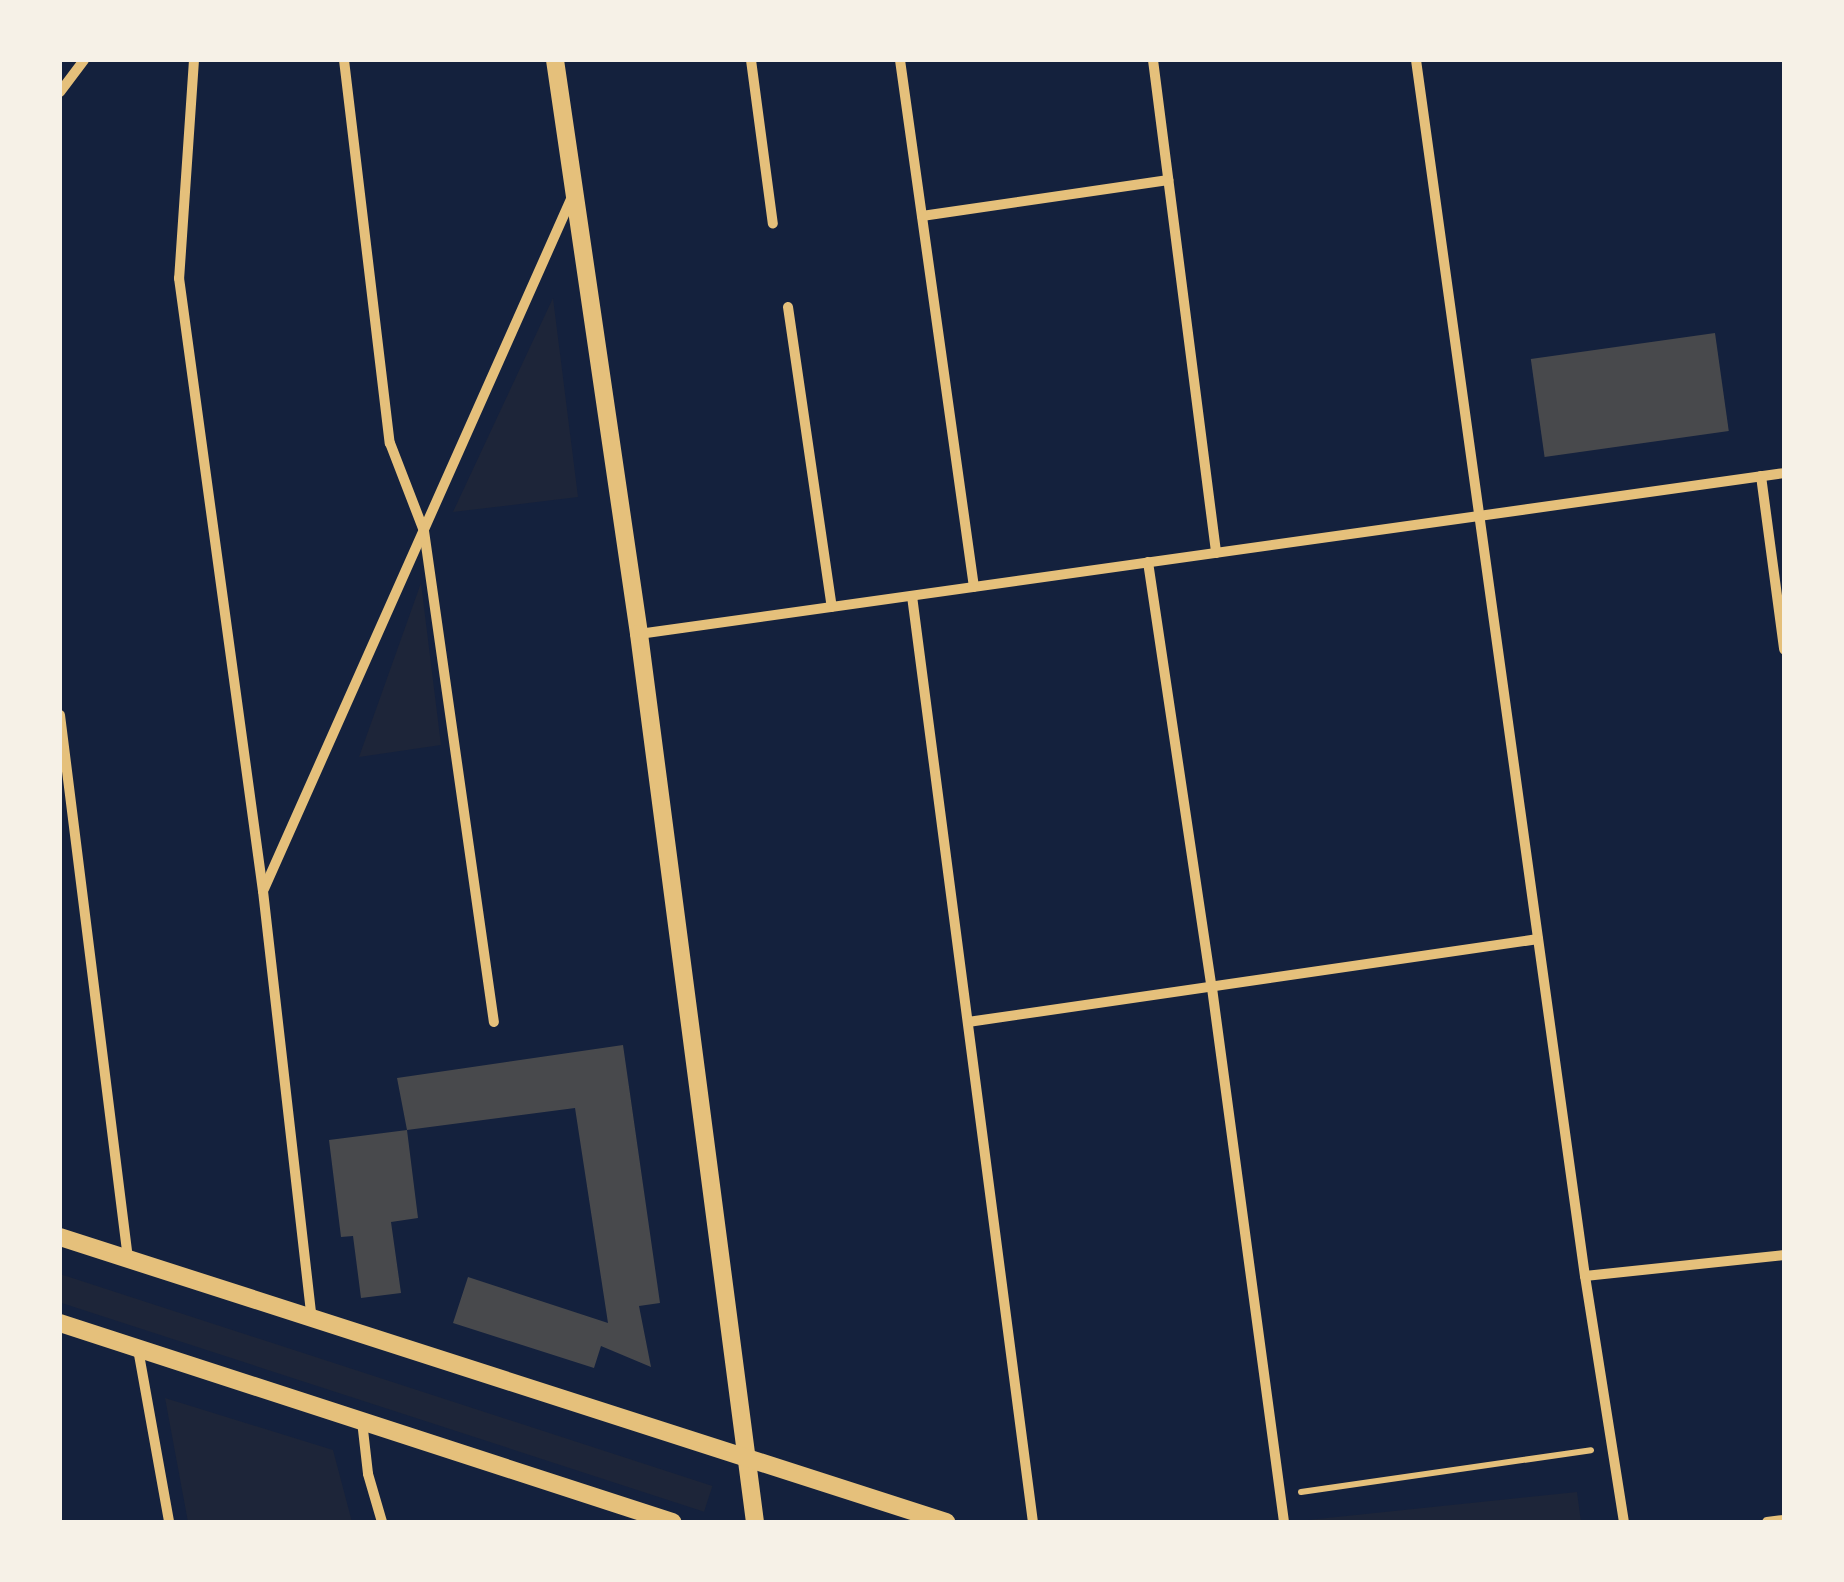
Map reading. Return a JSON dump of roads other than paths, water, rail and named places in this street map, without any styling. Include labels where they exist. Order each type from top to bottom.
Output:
[{"type":"street","points":[[60,92],[84,60]]},
{"type":"street","points":[[194,60],[179,278],[264,891],[312,1318]]},
{"type":"street","points":[[344,60],[390,443],[424,531],[494,1022]]},
{"type":"street","points":[[555,60],[639,634],[750,1460],[755,1522]]},
{"type":"street","points":[[751,60],[774,224]]},
{"type":"street","points":[[900,60],[974,587]]},
{"type":"street","points":[[1153,60],[1216,553]]},
{"type":"street","points":[[1416,60],[1585,1276],[1624,1522]]},
{"type":"street","points":[[922,216],[1168,180]]},
{"type":"street","points":[[264,891],[572,196]]},
{"type":"street","points":[[788,307],[832,607]]},
{"type":"street","points":[[639,634],[1784,473]]},
{"type":"street","points":[[1761,476],[1784,649]]},
{"type":"street","points":[[1148,562],[1212,988],[1284,1522]]},
{"type":"street","points":[[912,596],[1033,1522]]},
{"type":"street","points":[[60,715],[128,1258]]},
{"type":"street","points":[[968,1022],[1538,939]]},
{"type":"street","points":[[60,1236],[946,1522]]},
{"type":"street","points":[[1585,1276],[1784,1255]]},
{"type":"street","points":[[60,1323],[672,1522]]},
{"type":"street","points":[[138,1349],[168,1522]]},
{"type":"street","points":[[362,1421],[368,1474],[382,1522]]},
{"type":"street","points":[[1767,1522],[1784,1520]]}]
